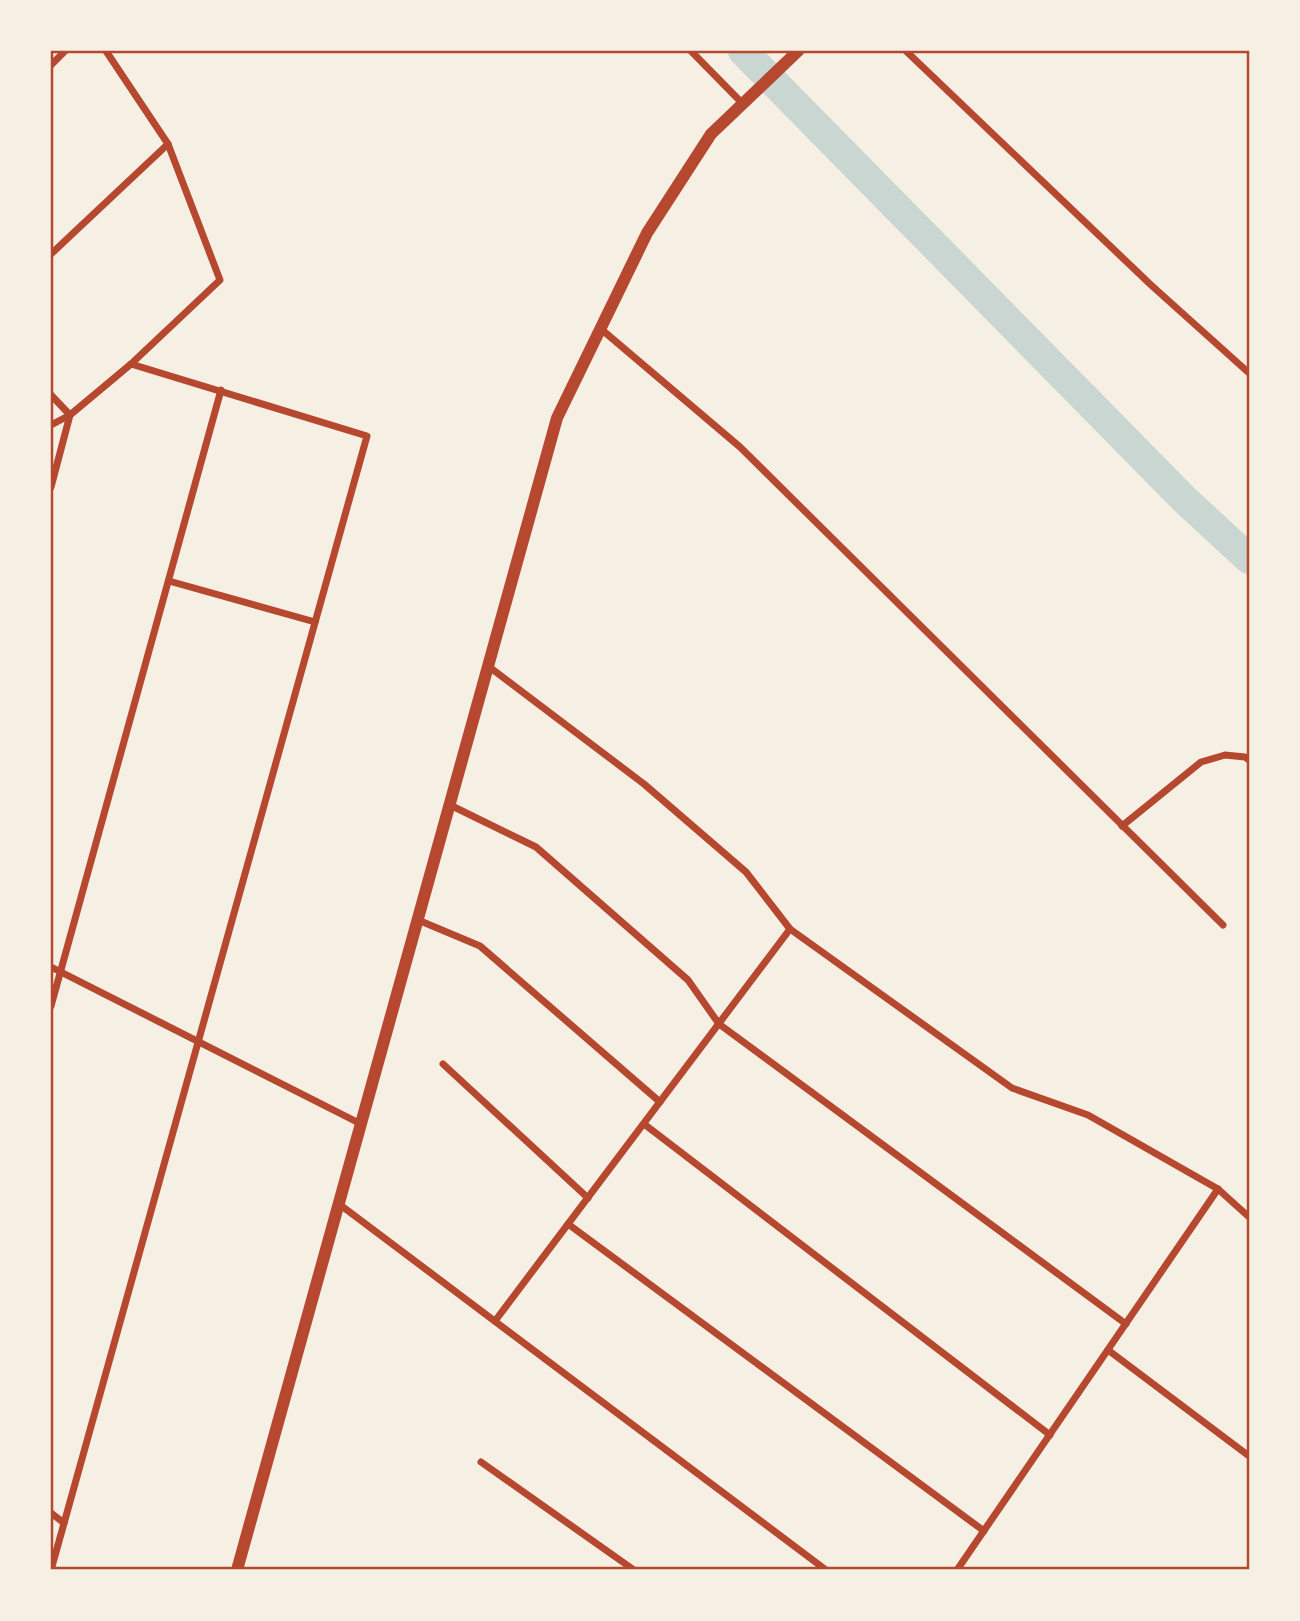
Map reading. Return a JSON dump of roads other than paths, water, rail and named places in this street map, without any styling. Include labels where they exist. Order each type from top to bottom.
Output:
[{"type":"street","points":[[51,65],[65,51]]},
{"type":"street","points":[[51,425],[71,415],[131,364],[220,280],[168,144],[106,51]]},
{"type":"street","points":[[691,51],[747,100]]},
{"type":"street","points":[[237,1570],[557,418],[647,233],[711,134],[798,51]]},
{"type":"street","points":[[906,51],[1151,285],[1249,373]]},
{"type":"street","points":[[51,254],[168,144]]},
{"type":"street","points":[[601,329],[740,447],[1223,925]]},
{"type":"street","points":[[51,1570],[367,436],[131,364]]},
{"type":"street","points":[[51,1006],[221,390]]},
{"type":"street","points":[[51,395],[71,415]]},
{"type":"street","points":[[51,487],[71,415]]},
{"type":"street","points":[[169,581],[315,622]]},
{"type":"street","points":[[488,666],[644,784],[726,854],[746,872],[790,929],[1012,1088],[1088,1115],[1218,1189],[1249,1217]]},
{"type":"street","points":[[1122,826],[1201,762],[1225,755],[1245,757],[1249,760]]},
{"type":"street","points":[[450,805],[536,848],[688,980],[719,1024],[1126,1324]]},
{"type":"street","points":[[418,920],[480,946],[660,1102]]},
{"type":"street","points":[[495,1321],[790,929]]},
{"type":"street","points":[[51,967],[361,1124]]},
{"type":"street","points":[[443,1064],[588,1198]]},
{"type":"street","points":[[644,1124],[1050,1435]]},
{"type":"street","points":[[957,1570],[1218,1189]]},
{"type":"street","points":[[339,1204],[826,1570]]},
{"type":"street","points":[[568,1224],[984,1531]]},
{"type":"street","points":[[1108,1350],[1249,1456]]},
{"type":"street","points":[[481,1462],[634,1570]]},
{"type":"street","points":[[51,1513],[64,1523]]},
{"type":"waterway","points":[[743,51],[1185,500],[1249,559]]}]
